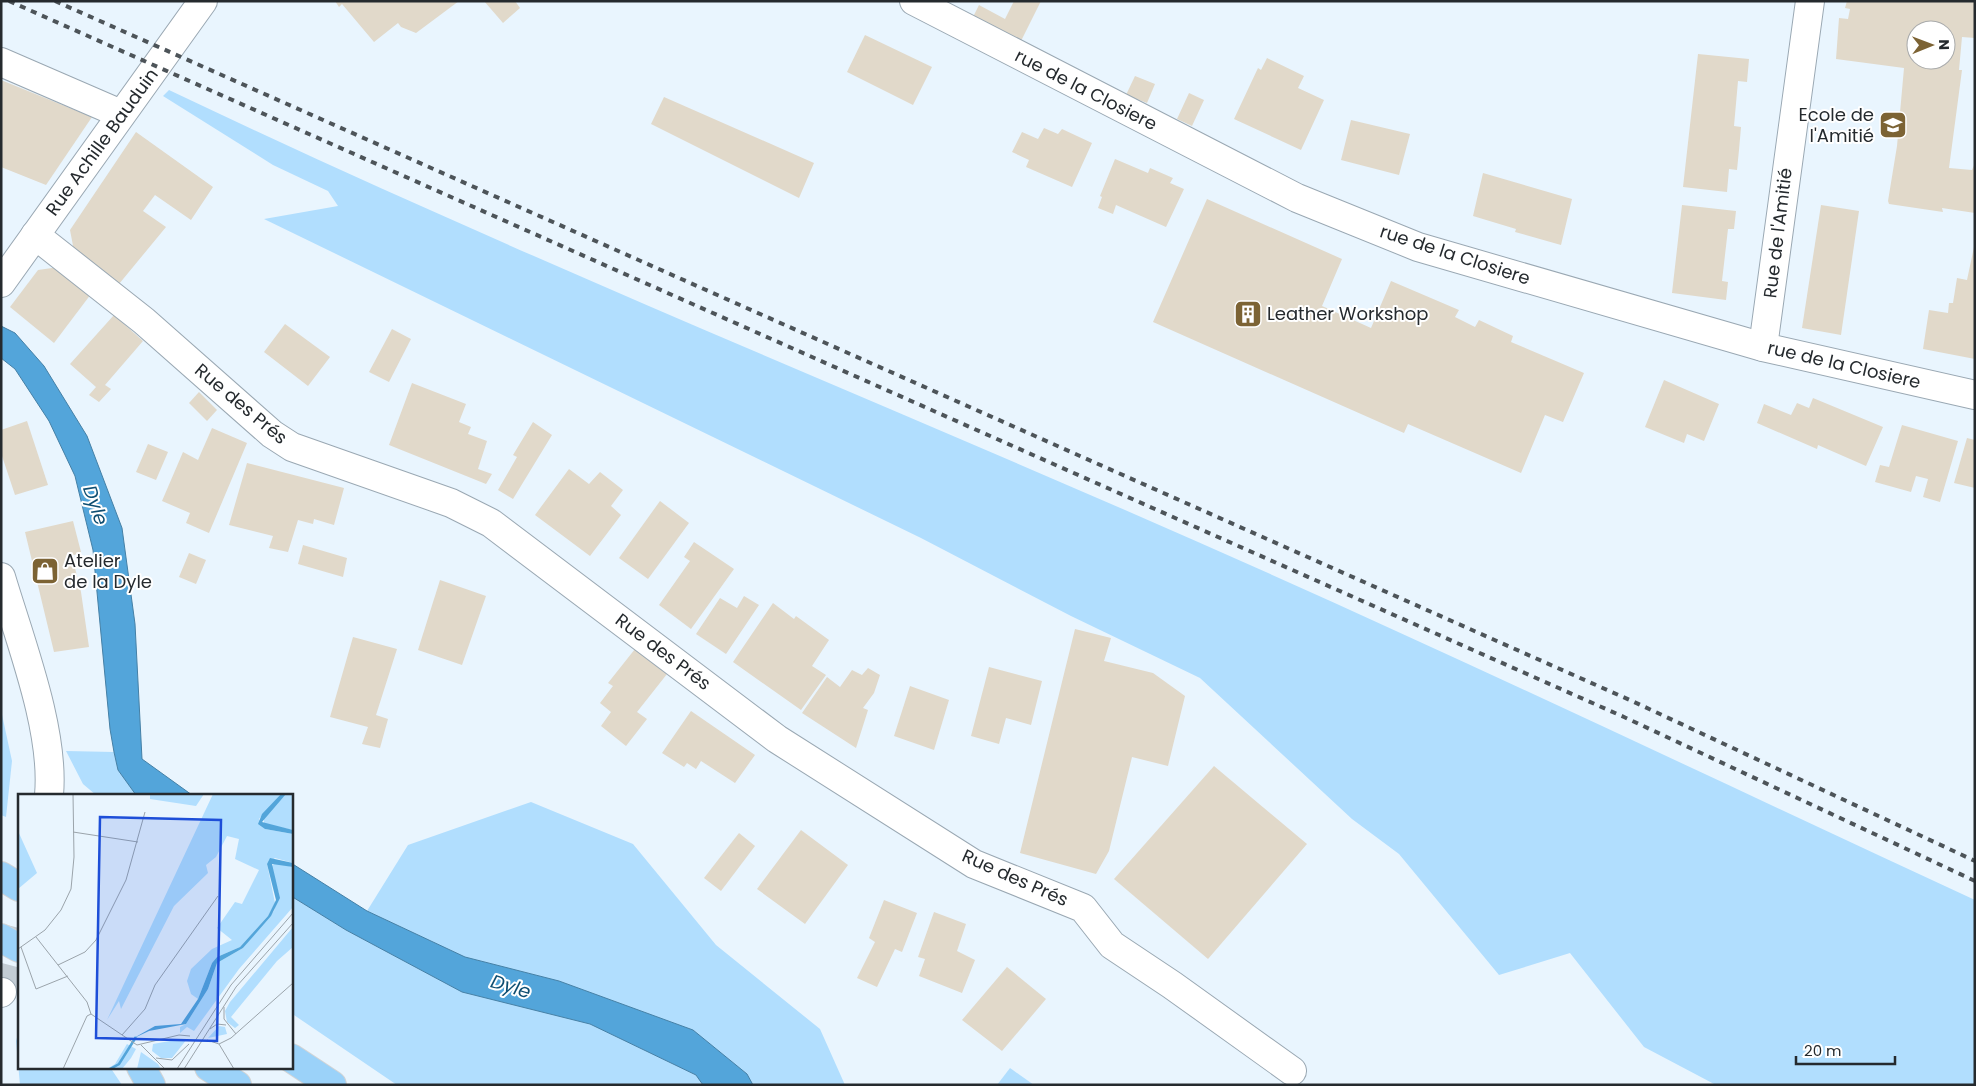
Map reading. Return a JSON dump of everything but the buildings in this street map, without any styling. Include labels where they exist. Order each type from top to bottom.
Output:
[{"type":"highway","points":[[1,876],[18,886]]},
{"type":"highway","points":[[1,938],[18,947]]},
{"type":"highway","points":[[292,1059],[332,1085]]},
{"type":"highway","points":[[142,1068],[151,1085]]},
{"type":"highway","points":[[211,1068],[237,1085]]},
{"type":"street","name":"Rue Achille Bauduin","points":[[3,277],[204,1]]},
{"type":"street","name":"rue de la Closiere","points":[[914,1],[1297,198],[1418,247],[1763,347],[1975,395]]},
{"type":"street","name":"Rue de l'Amitié","points":[[1763,347],[1810,1]]},
{"type":"street","points":[[1,62],[121,114]]},
{"type":"street","name":"Rue des Prés","points":[[35,235],[144,321],[279,438],[292,447],[451,503],[491,523],[776,739],[974,864],[1083,908],[1112,946],[1172,985],[1292,1071]]},
{"type":"street","points":[[1,577],[44,729],[49,763],[49,794]]},
{"type":"shaded area","points":[[169,90],[525,252],[1232,557],[1445,653],[1975,900],[1975,1085],[1716,1085],[1644,1047],[1570,953],[1499,975],[1399,854],[1352,819],[1200,678],[1071,616],[921,538],[264,219],[338,206],[328,191],[273,165],[163,96]]},
{"type":"shaded area","points":[[1,710],[12,761],[6,817],[1,815]]},
{"type":"shaded area","points":[[66,751],[114,752],[118,770],[135,794],[95,794],[83,784]]},
{"type":"shaded area","points":[[531,802],[633,844],[716,945],[820,1029],[845,1085],[753,1085],[747,1074],[693,1030],[559,981],[465,957],[367,911],[408,845]]},
{"type":"shaded area","points":[[292,897],[346,930],[462,992],[590,1024],[696,1075],[703,1085],[397,1085],[292,1014]]},
{"type":"shaded area","points":[[18,1034],[18,1063],[16,1041]]},
{"type":"shaded area","points":[[18,1068],[111,1068],[122,1085],[20,1085]]},
{"type":"shaded area","points":[[1010,1068],[1034,1085],[997,1085]]},
{"type":"water","name":"Dyle","points":[[1,326],[15,333],[44,366],[87,436],[122,528],[135,624],[142,759],[191,794],[135,794],[118,770],[110,729],[93,550],[75,476],[49,421],[15,369],[1,358]]},
{"type":"water","name":"Dyle","points":[[292,864],[367,911],[465,957],[559,981],[693,1030],[747,1074],[753,1085],[703,1085],[696,1075],[590,1024],[462,992],[346,930],[292,897]]},
{"type":"tunnel","points":[[2,992],[18,932]]},
{"type":"railway","points":[[9,1],[1624,717],[1975,881]]},
{"type":"railway","points":[[55,1],[1632,701],[1975,861]]},
{"type":"place","name":"Ecole de l'Amitié","points":[[1893,125]]},
{"type":"place","name":"Leather Workshop","points":[[1248,314]]},
{"type":"place","name":"Atelier de la Dyle","points":[[45,571]]}]
